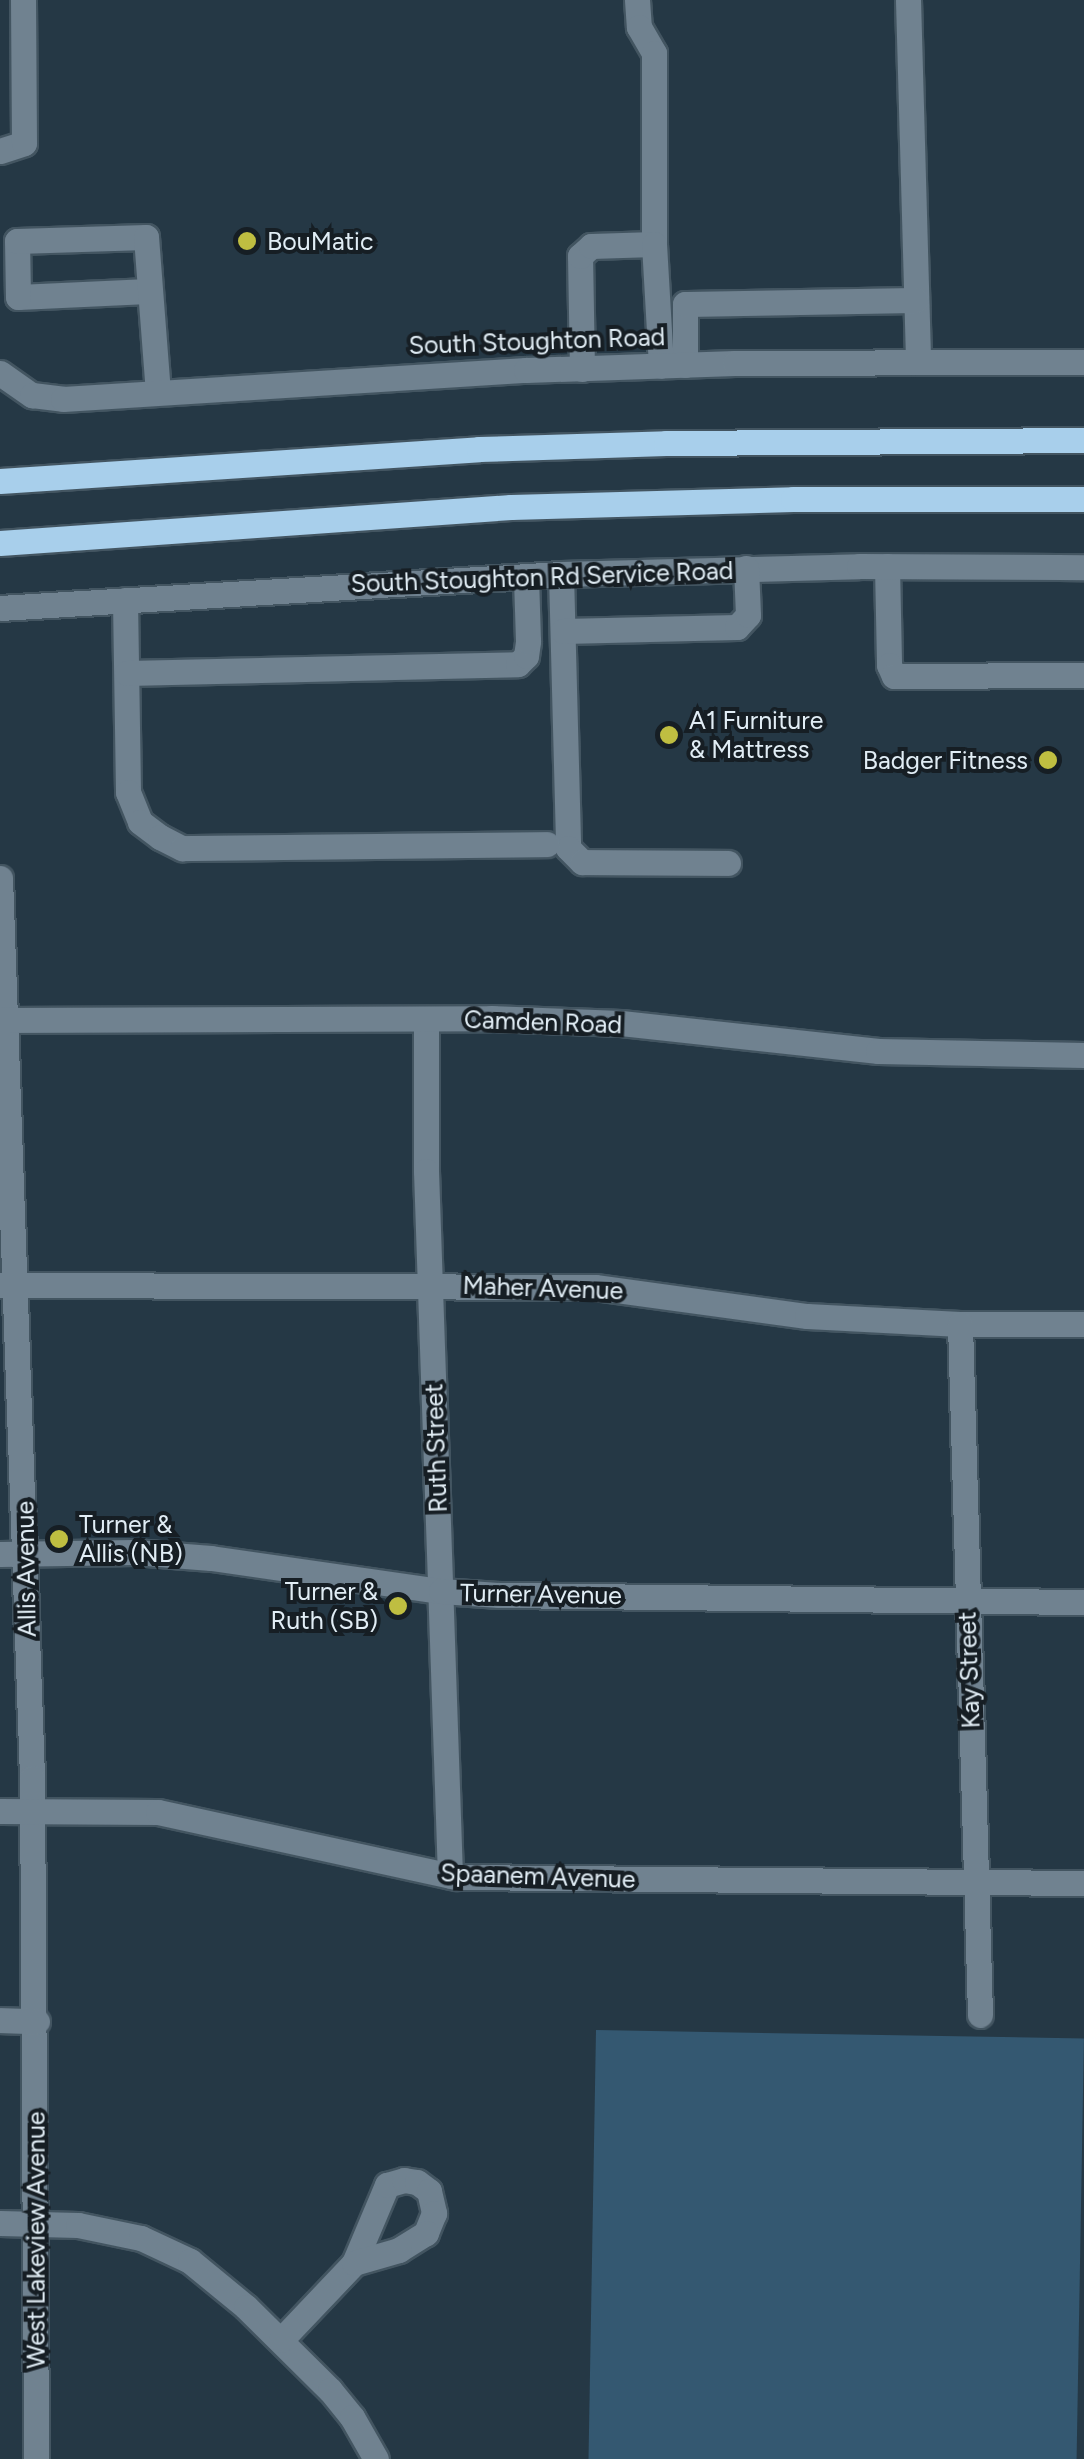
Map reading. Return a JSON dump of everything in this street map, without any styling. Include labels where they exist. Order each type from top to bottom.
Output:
[{"type":"main road","points":[[0,481],[516,448],[1084,440]]},
{"type":"main road","points":[[0,543],[511,507],[792,499],[1084,499]]},
{"type":"street","points":[[0,151],[24,143],[22,0]]},
{"type":"street","points":[[636,0],[639,27],[654,54],[654,244],[673,366]]},
{"type":"street","points":[[908,0],[918,362]]},
{"type":"street","points":[[148,291],[18,296],[17,240],[146,237],[158,392]]},
{"type":"street","points":[[582,368],[580,256],[590,246],[654,244]]},
{"type":"street","points":[[673,366],[685,304],[916,300]]},
{"type":"street","name":"South Stoughton Road","points":[[0,374],[17,388],[42,398],[582,368],[1084,362]]},
{"type":"street","points":[[887,566],[888,665],[894,676],[1084,675]]},
{"type":"street","name":"South Stoughton Rd Service Road","points":[[0,608],[562,574],[887,566],[1084,567]]},
{"type":"street","points":[[563,631],[737,627],[748,615],[746,568]]},
{"type":"street","points":[[562,574],[568,848],[582,862],[728,863]]},
{"type":"street","points":[[127,673],[518,664],[526,656],[528,641],[526,576]]},
{"type":"street","points":[[125,600],[128,792],[140,822],[182,848],[547,844]]},
{"type":"street","name":"Allis Avenue","points":[[0,878],[9,1286],[26,1555],[37,2020]]},
{"type":"street","name":"Camden Road","points":[[4,1020],[426,1019],[621,1023],[878,1051],[1084,1055]]},
{"type":"street","name":"Ruth Street","points":[[426,1019],[430,1284],[450,1876]]},
{"type":"street","name":"Maher Avenue","points":[[9,1286],[594,1287],[808,1316],[960,1324],[1084,1324]]},
{"type":"street","name":"Kay Street","points":[[960,1324],[973,1882],[980,2015]]},
{"type":"street","name":"Turner Avenue","points":[[0,1554],[134,1552],[212,1558],[441,1591],[1084,1602]]},
{"type":"street","name":"Spaanem Avenue","points":[[0,1810],[158,1812],[450,1876],[1084,1883]]},
{"type":"street","points":[[0,2020],[37,2020]]},
{"type":"street","name":"West Lakeview Avenue","points":[[36,2459],[37,2020]]},
{"type":"street","points":[[0,2223],[78,2226],[141,2238],[176,2252],[218,2282],[280,2340],[352,2417],[376,2459]]},
{"type":"street","points":[[280,2340],[354,2263]]},
{"type":"shaded area","points":[[596,2030],[1084,2039],[1077,2459],[589,2459]]},
{"type":"place","name":"BouMatic","points":[[247,241]]},
{"type":"place","name":"A1 Furniture & Mattress","points":[[669,735]]},
{"type":"place","name":"Badger Fitness","points":[[1048,760]]},
{"type":"place","name":"Turner & Allis (NB)","points":[[59,1539]]},
{"type":"place","name":"Turner & Ruth (SB)","points":[[398,1606]]}]
